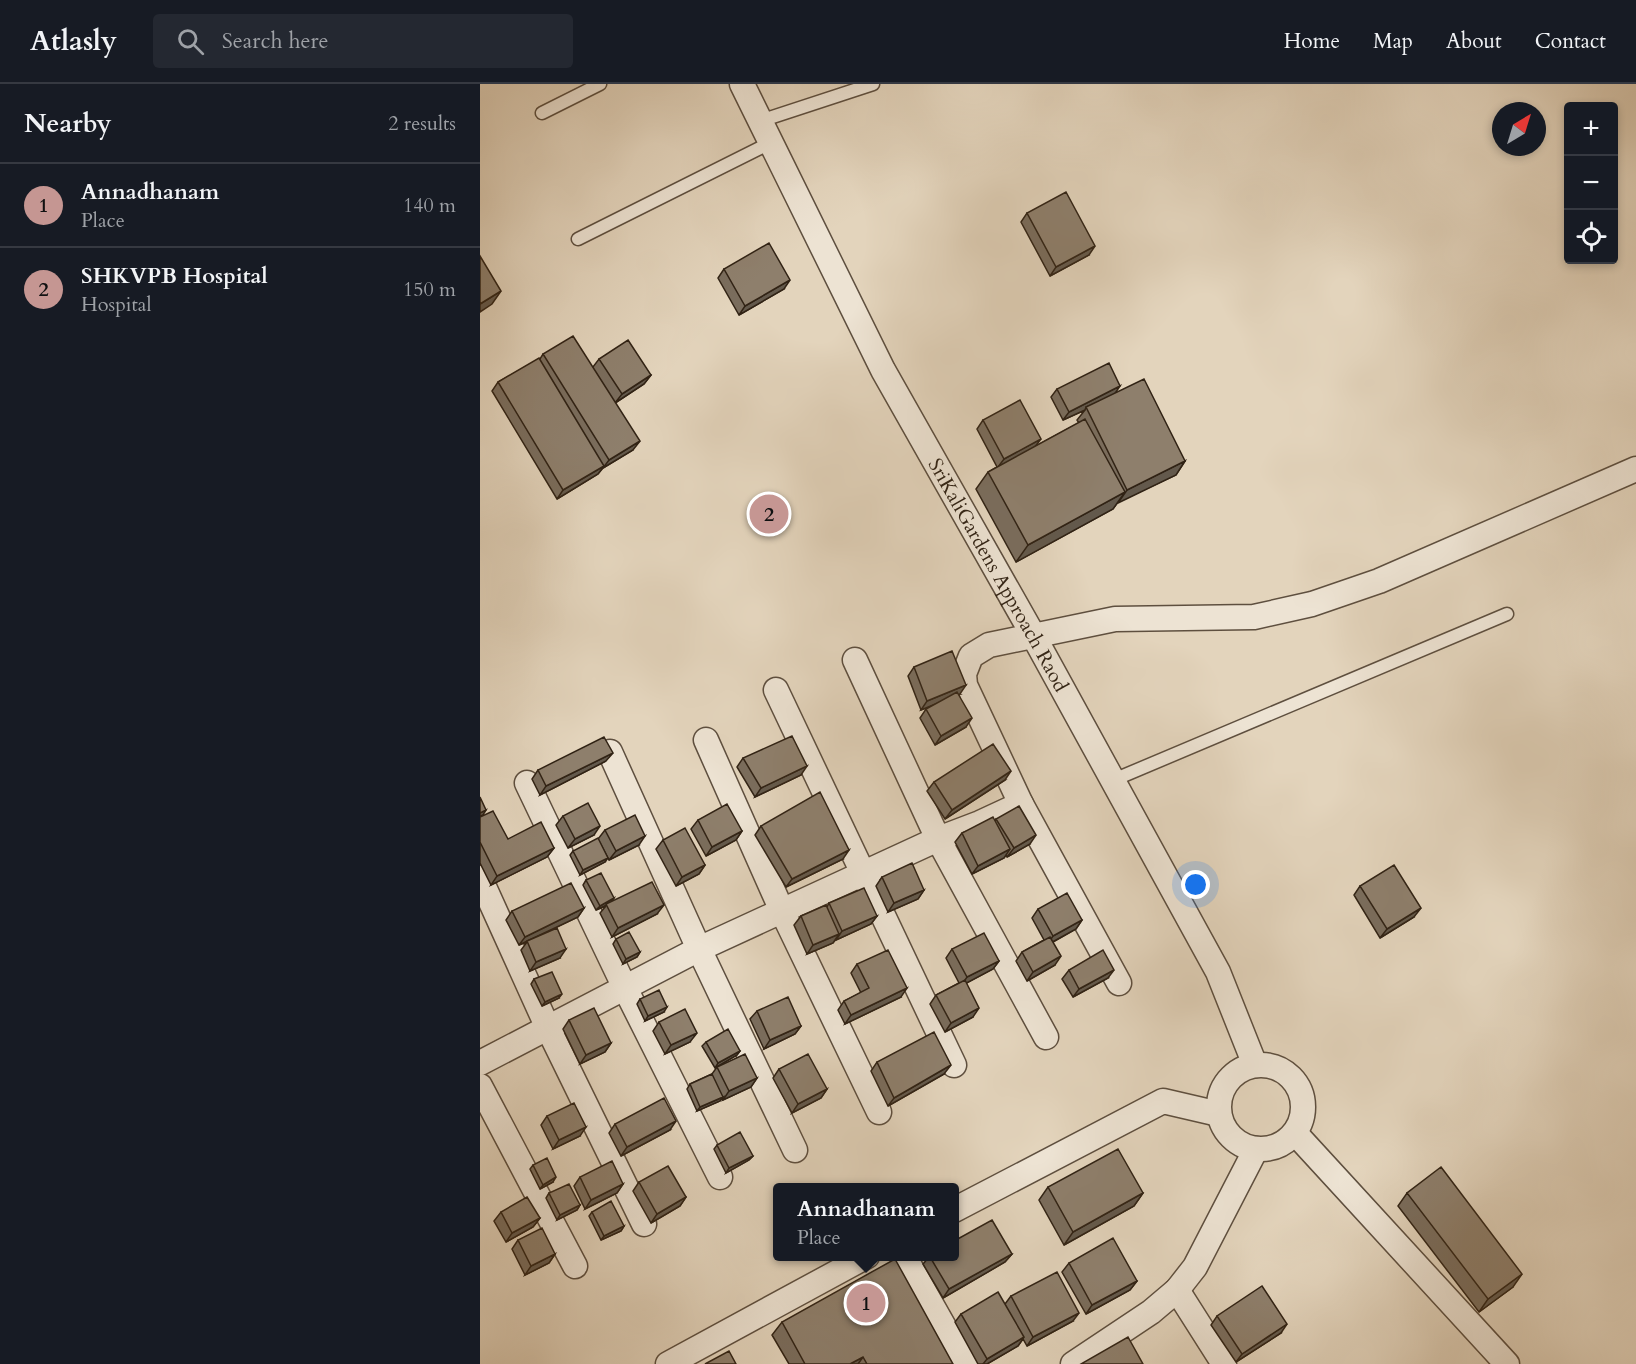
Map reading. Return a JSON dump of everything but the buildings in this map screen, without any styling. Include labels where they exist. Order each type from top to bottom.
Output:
[{"type":"street","name":"SriKaliGardens Approach Raod","points":[[742,84],[883,370],[1033,635],[1218,972],[1255,1065]]},
{"type":"street","points":[[1119,983],[1021,804],[973,706],[964,686],[964,674],[971,656],[989,645],[1114,619],[1254,617],[1312,604],[1379,581],[1636,469]]},
{"type":"street","points":[[855,660],[938,839],[1046,1037]]},
{"type":"street","points":[[776,690],[954,1065]]},
{"type":"street","points":[[706,740],[782,911],[879,1112]]},
{"type":"street","points":[[610,752],[699,949],[795,1150]]},
{"type":"street","points":[[527,783],[625,988],[720,1177]]},
{"type":"street","points":[[480,1063],[547,1026],[699,949],[862,873],[938,839],[980,824],[1021,804]]},
{"type":"street","points":[[480,878],[547,1026],[644,1224]]},
{"type":"street","points":[[1255,1065],[1268,1065],[1281,1070],[1292,1079],[1300,1091],[1304,1106],[1302,1120],[1295,1133],[1284,1143],[1270,1149],[1256,1149],[1242,1145],[1231,1137],[1223,1126],[1219,1114],[1219,1100],[1223,1087],[1231,1076],[1255,1065]]},
{"type":"street","points":[[480,1086],[575,1266]]},
{"type":"street","points":[[959,1207],[1162,1101],[1219,1114]]},
{"type":"street","points":[[1295,1133],[1507,1364]]},
{"type":"street","points":[[1073,1364],[1151,1312],[1177,1290],[1195,1267],[1256,1149]]},
{"type":"street","points":[[668,1364],[860,1261]]},
{"type":"street","points":[[906,1261],[965,1364]]},
{"type":"street","points":[[1177,1290],[1224,1364]]},
{"type":"lane","points":[[542,113],[600,84]]},
{"type":"lane","points":[[578,239],[765,132],[873,84]]},
{"type":"lane","points":[[1111,780],[1507,614]]},
{"type":"place","name":"SHKVPB Hospital","points":[[769,514]]},
{"type":"place","name":"Annadhanam","points":[[866,1303]]}]
